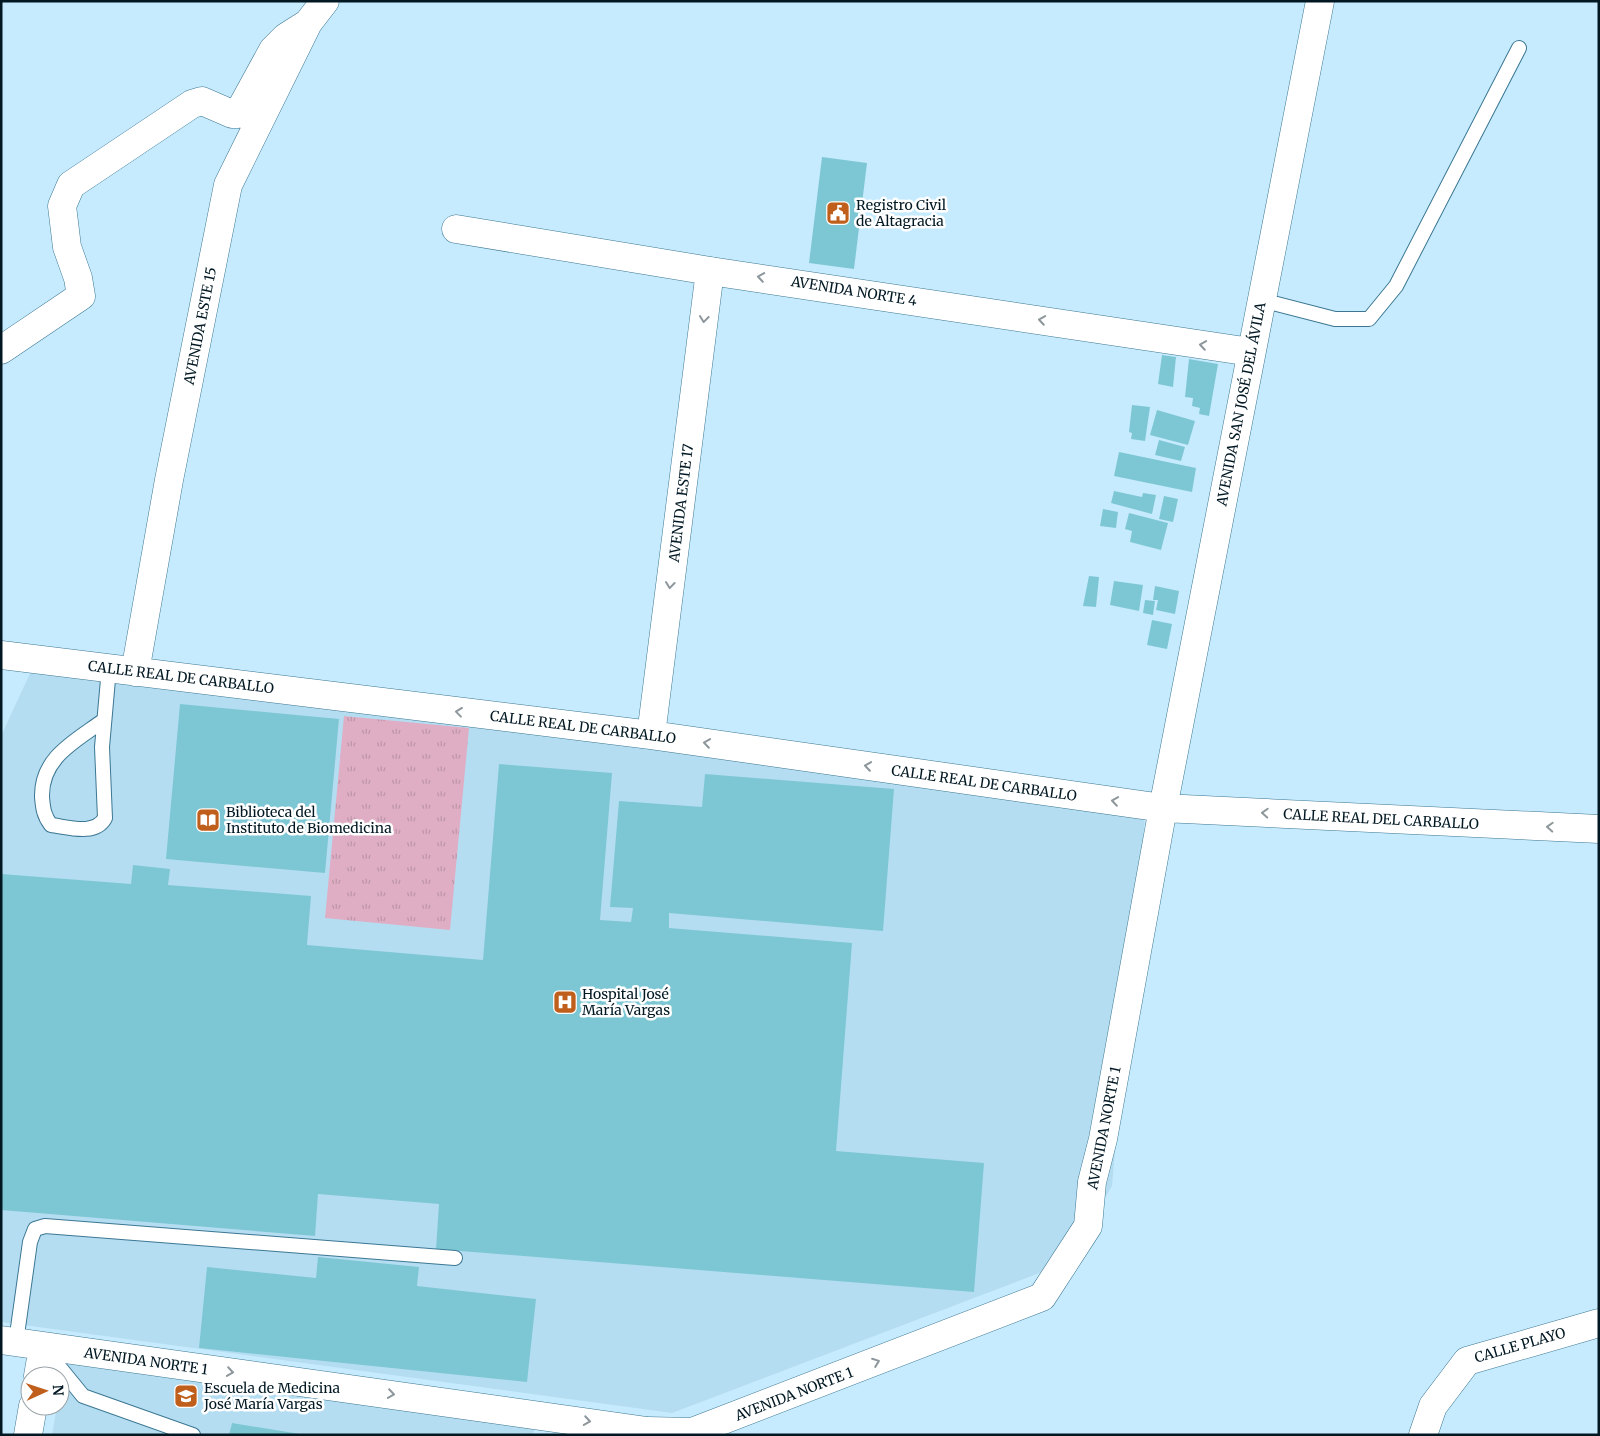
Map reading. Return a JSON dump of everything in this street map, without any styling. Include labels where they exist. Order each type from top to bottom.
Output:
[{"type":"street","name":"AVENIDA ESTE 15","points":[[122,670],[169,480],[228,185],[308,23],[325,1]]},
{"type":"street","name":"AVENIDA SAN JOSÉ DEL ÁVILA","points":[[1164,808],[1320,1]]},
{"type":"street","points":[[1,350],[81,296],[78,278],[67,246],[62,206],[72,185],[192,104],[202,101],[232,114],[238,114],[272,50],[286,37],[308,23]]},
{"type":"street","name":"AVENIDA NORTE 4","points":[[456,229],[710,271],[1251,352]]},
{"type":"street","name":"AVENIDA ESTE 17","points":[[651,735],[710,271]]},
{"type":"street","name":"CALLE REAL DE CARBALLO","points":[[1,655],[651,735],[1164,808]]},
{"type":"street","name":"CALLE REAL DEL CARBALLO","points":[[1164,808],[1599,830]]},
{"type":"street","name":"AVENIDA NORTE 1","points":[[9,1341],[550,1425],[692,1432],[1042,1297],[1088,1226],[1092,1182],[1103,1139],[1164,808]]},
{"type":"street","name":"CALLE PLAYO","points":[[1423,1435],[1433,1406],[1467,1361],[1599,1323]]},
{"type":"street","points":[[40,1366],[43,1347]]},
{"type":"street","points":[[28,1435],[31,1416]]},
{"type":"lane","points":[[1261,300],[1335,319],[1369,319],[1396,286],[1519,48]]},
{"type":"lane","points":[[104,720],[54,758],[43,779],[44,816],[51,825],[79,829],[96,828],[101,825],[105,818],[102,747],[104,720],[122,670]]},
{"type":"lane","points":[[9,1341],[30,1242],[35,1229],[45,1226],[455,1258]]},
{"type":"lane","points":[[43,1347],[83,1396],[193,1435]]},
{"type":"shaded area","name":"Hospital José María Vargas","points":[[32,669],[677,751],[1145,817],[1112,1186],[1066,1263],[672,1413],[1,1322],[1,736]]},
{"type":"shaded area","name":"Escuela de Medicina José María Vargas","points":[[65,1359],[534,1429],[533,1435],[52,1435],[55,1416],[70,1416],[70,1366],[64,1366]]},
{"type":"green space","points":[[344,716],[469,728],[450,930],[325,918]]},
{"type":"building","name":"Registro Civil de Altagracia","points":[[822,157],[867,163],[854,269],[809,263]]},
{"type":"building","points":[[1162,355],[1176,357],[1173,387],[1158,384]]},
{"type":"building","points":[[1189,359],[1218,364],[1209,416],[1199,414],[1200,408],[1192,406],[1193,398],[1185,397]]},
{"type":"building","points":[[1132,405],[1150,407],[1145,441],[1131,439],[1132,433],[1129,432]]},
{"type":"building","points":[[1157,410],[1195,421],[1188,445],[1150,435]]},
{"type":"building","points":[[1159,440],[1185,447],[1181,461],[1155,455]]},
{"type":"building","points":[[1119,452],[1196,468],[1192,492],[1114,476]]},
{"type":"building","points":[[1114,491],[1142,497],[1143,493],[1156,495],[1152,514],[1111,503]]},
{"type":"building","points":[[1164,496],[1178,499],[1173,522],[1159,519]]},
{"type":"building","points":[[1103,509],[1118,512],[1116,528],[1100,526]]},
{"type":"building","points":[[1129,513],[1168,523],[1161,550],[1130,542],[1132,531],[1125,529]]},
{"type":"building","points":[[1089,576],[1099,577],[1096,607],[1083,606]]},
{"type":"building","points":[[1114,581],[1143,585],[1139,611],[1110,605]]},
{"type":"building","points":[[1155,586],[1179,591],[1175,614],[1156,610],[1158,600],[1153,600]]},
{"type":"building","points":[[1145,600],[1155,601],[1153,615],[1143,613]]},
{"type":"building","points":[[1152,620],[1172,624],[1167,649],[1147,645]]},
{"type":"building","points":[[180,704],[339,719],[325,873],[166,859]]},
{"type":"building","points":[[499,764],[612,773],[600,920],[631,922],[633,908],[610,907],[619,801],[702,807],[705,774],[894,789],[883,931],[669,913],[669,928],[852,943],[836,1151],[984,1163],[974,1292],[436,1249],[439,1204],[318,1194],[315,1236],[1,1210],[1,874],[131,884],[133,865],[170,869],[168,885],[311,896],[307,945],[483,960]]},
{"type":"building","points":[[318,1257],[419,1267],[417,1286],[536,1299],[527,1382],[199,1348],[207,1267],[316,1278]]},
{"type":"building","points":[[232,1423],[300,1434],[300,1435],[229,1435]]},
{"type":"place","name":"Registro Civil de Altagracia","points":[[838,213]]},
{"type":"place","name":"Biblioteca del Instituto de Biomedicina","points":[[208,820]]},
{"type":"place","name":"Hospital José María Vargas","points":[[565,1002]]},
{"type":"place","name":"Escuela de Medicina José María Vargas","points":[[186,1396]]}]
